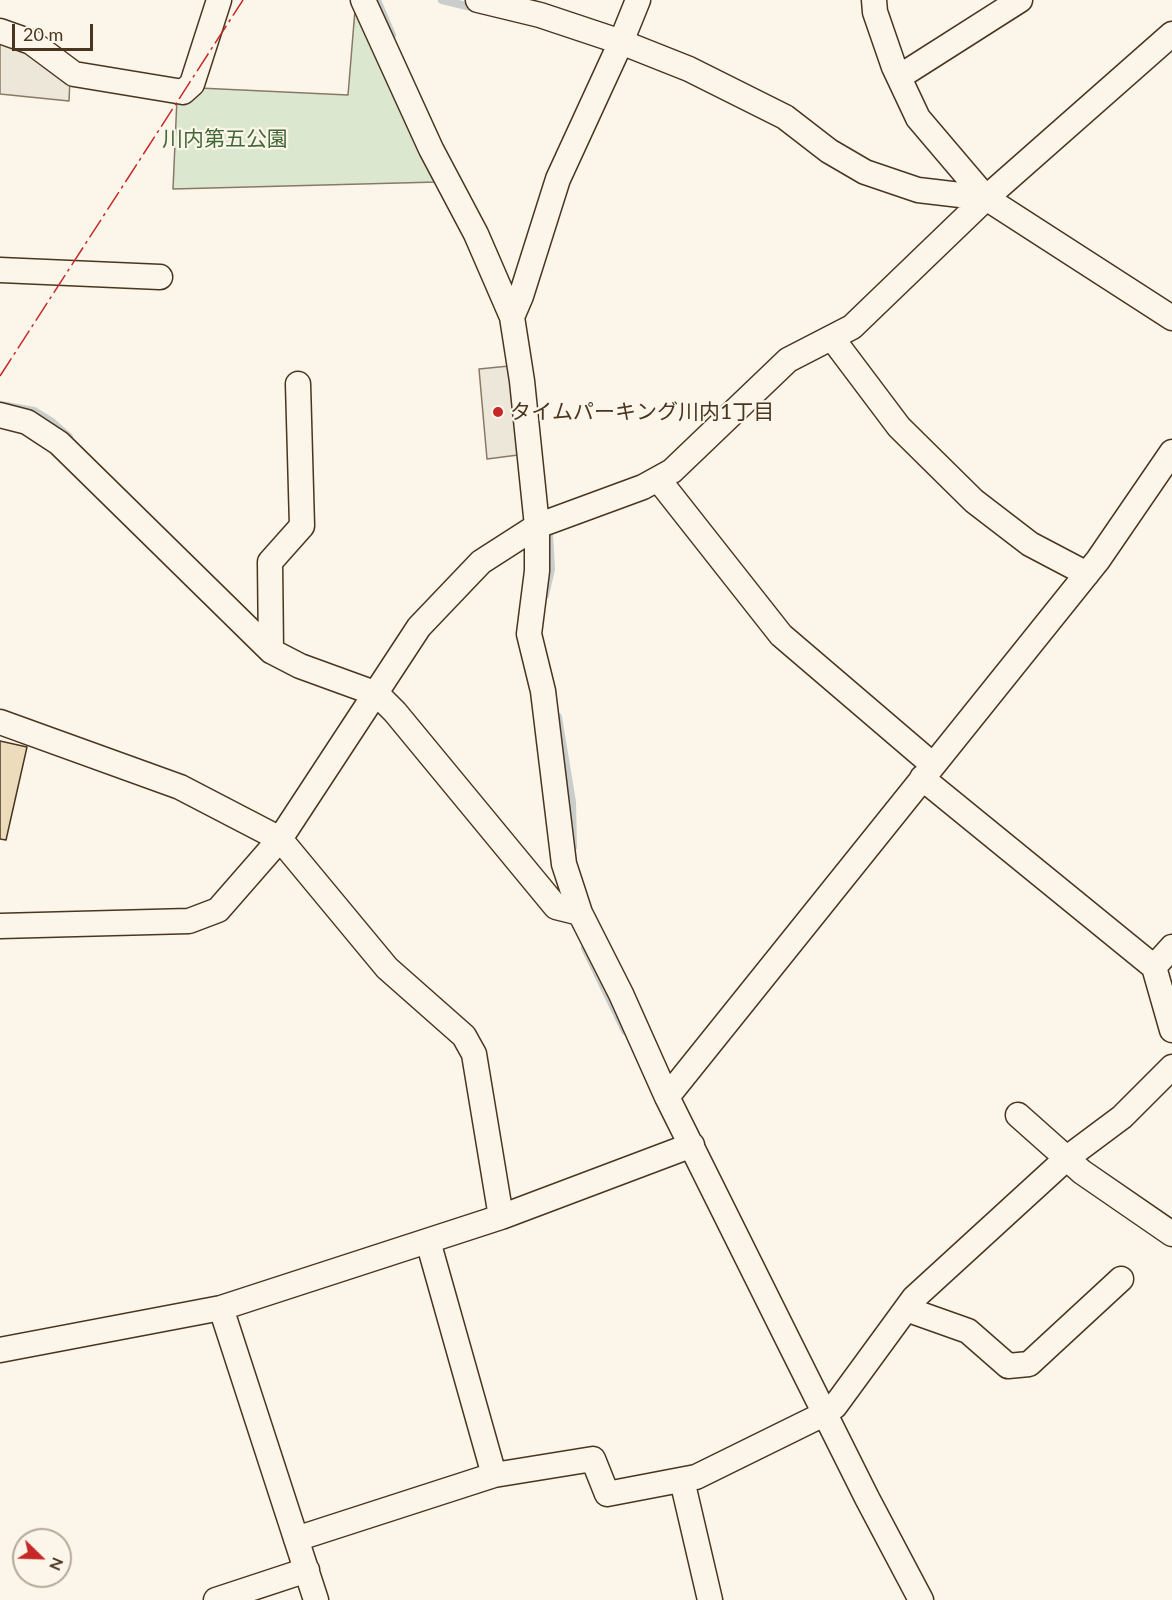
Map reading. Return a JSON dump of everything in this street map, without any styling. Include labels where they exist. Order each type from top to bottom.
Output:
[{"type":"street","points":[[0,31],[31,42],[74,74],[183,92],[192,84],[219,0]]},
{"type":"street","points":[[363,0],[431,149],[476,234],[512,316],[522,381],[537,526],[537,571],[529,634],[543,691],[564,864],[580,914],[621,994],[667,1097],[867,1498],[921,1600]]},
{"type":"street","points":[[477,0],[540,15],[621,42],[689,69],[784,117],[829,151],[865,172],[918,190],[986,198]]},
{"type":"street","points":[[512,316],[521,296],[558,179],[638,0]]},
{"type":"street","points":[[874,0],[875,12],[899,77],[918,118],[986,198],[1172,318]]},
{"type":"street","points":[[899,77],[1020,0]]},
{"type":"street","points":[[0,926],[189,921],[218,910],[280,839],[419,627],[481,562],[537,526],[643,487],[672,471],[788,360],[852,327],[986,198],[1172,34]]},
{"type":"street","points":[[0,270],[160,277]]},
{"type":"street","points":[[832,338],[899,427],[974,501],[1030,544],[1087,574]]},
{"type":"street","points":[[271,651],[270,562],[302,526],[298,384]]},
{"type":"street","points":[[0,415],[27,422],[59,443],[271,651],[300,666],[377,694],[395,712],[556,907],[580,914]]},
{"type":"street","points":[[667,1097],[1087,574],[1172,452]]},
{"type":"street","points":[[658,479],[781,635],[927,771],[1154,967],[1172,1030]]},
{"type":"street","points":[[0,722],[180,787],[280,839],[387,968],[439,1016],[464,1035],[474,1054],[501,1217]]},
{"type":"street","points":[[1154,967],[1172,948]]},
{"type":"street","points":[[296,1539],[494,1475],[593,1459],[607,1494],[682,1480],[696,1476],[826,1413],[835,1406],[914,1298],[1067,1158],[1122,1117],[1172,1067]]},
{"type":"street","points":[[1017,1115],[1082,1172],[1172,1234]]},
{"type":"street","points":[[0,1350],[221,1308],[501,1217],[692,1145]]},
{"type":"street","points":[[428,1241],[494,1475]]},
{"type":"street","points":[[906,1309],[968,1331],[1008,1366],[1029,1364],[1121,1279]]},
{"type":"street","points":[[221,1308],[316,1600]]},
{"type":"street","points":[[682,1480],[711,1600]]},
{"type":"street","points":[[216,1600],[307,1570]]},
{"type":"green space","name":"川内第五公園","points":[[355,10],[437,182],[173,189],[177,98],[199,88],[348,95]]},
{"type":"shaded area","points":[[0,38],[70,79],[69,101],[0,94]]},
{"type":"shaded area","name":"タイムパーキング川内1丁目","points":[[509,366],[518,455],[487,459],[479,369]]},
{"type":"building","points":[[0,741],[27,747],[6,840],[0,839]]},
{"type":"waterway","points":[[377,0],[392,35]]},
{"type":"waterway","points":[[442,0],[479,9]]},
{"type":"waterway","points":[[1,405],[34,411],[52,422],[69,437]]},
{"type":"waterway","points":[[545,595],[551,569],[549,534]]},
{"type":"waterway","points":[[558,717],[572,802],[573,847]]},
{"type":"waterway","points":[[585,948],[625,1031]]},
{"type":"power","points":[[0,376],[243,0]]},
{"type":"place","name":"タイムパーキング川内1丁目","points":[[498,412]]}]
